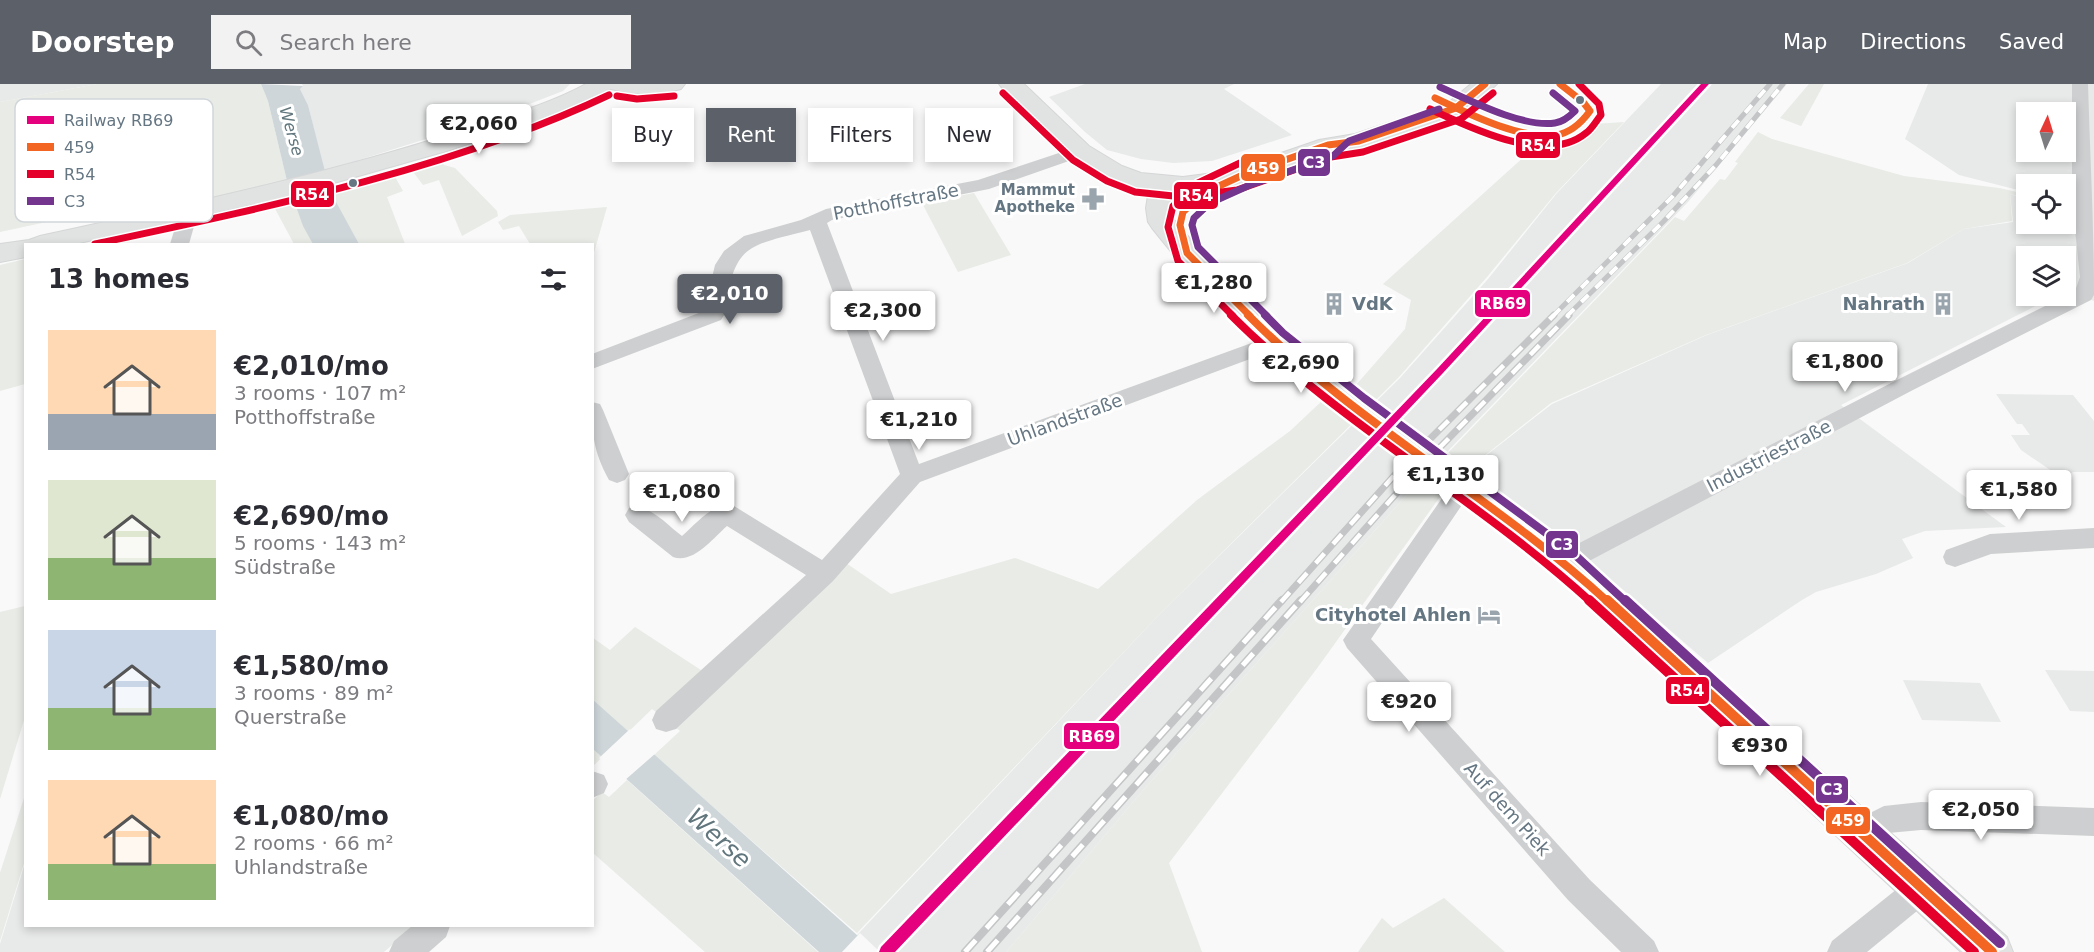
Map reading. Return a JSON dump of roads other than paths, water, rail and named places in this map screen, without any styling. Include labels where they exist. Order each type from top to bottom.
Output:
[{"type":"street","points":[[213,206],[275,192],[441,146],[573,101],[603,84]]},
{"type":"street","points":[[619,84],[637,87],[673,84]]},
{"type":"street","points":[[1011,84],[1080,151],[1120,174],[1162,184],[1207,183],[1245,174]]},
{"type":"street","points":[[1187,253],[1180,225],[1184,212],[1204,193],[1245,174],[1328,145],[1359,141],[1448,97],[1485,84]]},
{"type":"street","name":"Industriestraße","points":[[1565,562],[1892,391],[2089,300],[2090,241],[2081,201],[2080,84]]},
{"type":"street","name":"Potthoffstraße","points":[[594,361],[714,315],[720,278],[729,254],[742,243],[761,235],[817,222],[826,215],[982,185],[1080,151]]},
{"type":"street","points":[[1162,184],[1159,208],[1161,222],[1187,253],[1275,342],[1357,408],[1565,562],[1992,952]]},
{"type":"street","points":[[45,243],[142,222]]},
{"type":"street","points":[[179,243],[186,222]]},
{"type":"street","points":[[817,222],[912,476]]},
{"type":"street","points":[[0,253],[24,248]]},
{"type":"street","name":"Uhlandstraße","points":[[666,720],[824,574],[912,476],[1275,342]]},
{"type":"street","points":[[594,415],[617,474]]},
{"type":"street","name":"Auf dem Piek","points":[[1462,487],[1356,640],[1579,890],[1643,952]]},
{"type":"street","points":[[637,515],[682,550],[726,513],[824,574]]},
{"type":"street","points":[[1955,557],[1990,544],[2094,538]]},
{"type":"street","points":[[1862,832],[1884,820],[1921,816],[2094,822]]},
{"type":"street","points":[[1844,952],[1923,887]]},
{"type":"street","points":[[405,952],[434,927]]},
{"type":"water","name":"Werse","points":[[261,84],[303,86],[300,89],[308,105],[330,191],[358,243],[312,243],[303,226],[287,181],[268,101]]},
{"type":"water","name":"Werse","points":[[594,701],[876,952],[819,952],[594,750]]},
{"type":"railway","points":[[1281,602],[1401,468],[1673,196],[1770,84]]},
{"type":"railway","points":[[1567,316],[1663,222],[1716,165],[1783,84]]},
{"type":"railway","points":[[1300,602],[1412,476],[1569,315]]},
{"type":"railway","points":[[965,952],[1282,600]]},
{"type":"railway","points":[[987,952],[1301,600]]},
{"type":"rail line","name":"RB69","points":[[886,952],[1440,371],[1705,84]]},
{"type":"place","name":"Mammut Apotheke","points":[[1093,199]]},
{"type":"place","name":"VdK","points":[[1334,304]]},
{"type":"place","name":"Nahrath","points":[[1943,304]]},
{"type":"place","name":"Cityhotel Ahlen","points":[[1489,615]]}]
